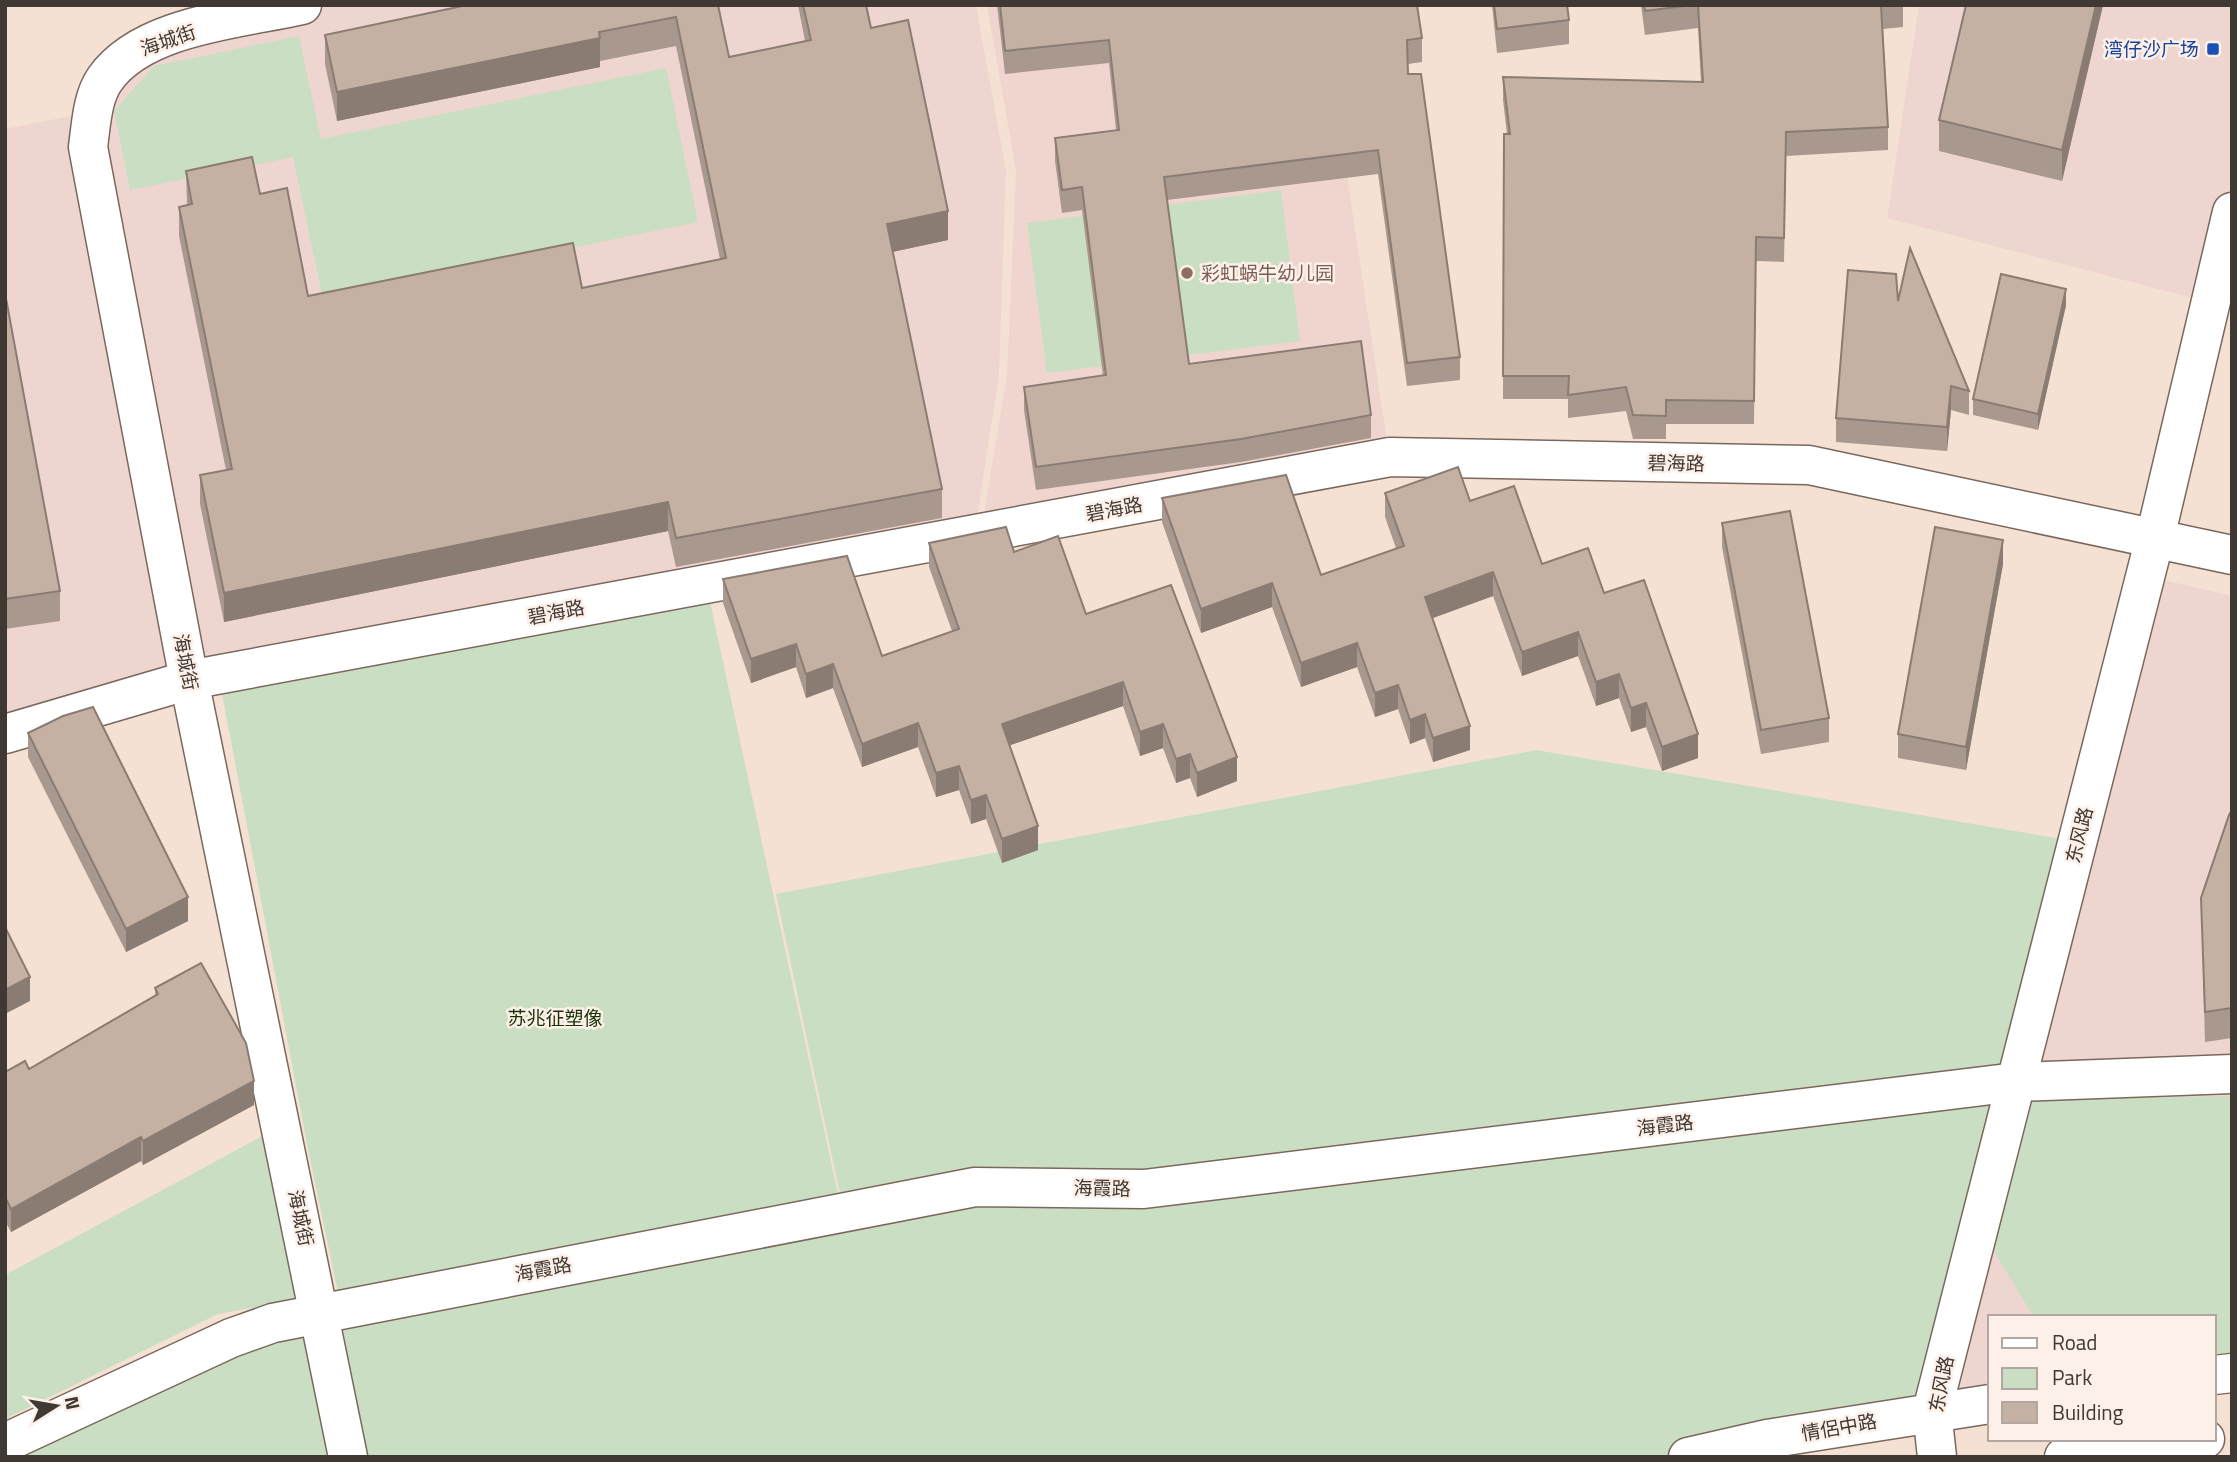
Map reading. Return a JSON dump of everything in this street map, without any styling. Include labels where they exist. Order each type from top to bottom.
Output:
[{"type":"main road","name":"海城街","points":[[302,5],[179,32],[148,43],[124,57],[103,82],[92,114],[88,147],[92,180],[189,680],[348,1457]]},
{"type":"main road","name":"东风路","points":[[1937,1457],[1932,1411],[2155,538],[2232,212]]},
{"type":"main road","name":"碧海路","points":[[5,734],[189,680],[1390,457],[1809,465],[2232,555]]},
{"type":"main road","name":"海霞路","points":[[5,1443],[230,1338],[320,1312],[975,1187],[1144,1189],[2016,1082],[2232,1074]]},
{"type":"main road","name":"情侶中路","points":[[1688,1457],[1767,1439],[1988,1404]]},
{"type":"main road","points":[[2064,1457],[2189,1441]]},
{"type":"shaded area","points":[[324,5],[976,5],[1006,171],[999,375],[975,531],[193,677],[96,114],[106,84],[180,37]]},
{"type":"shaded area","name":"彩虹蜗牛幼儿园","points":[[987,5],[1211,5],[1338,116],[1392,474],[980,537],[1007,375],[1016,171]]},
{"type":"shaded area","points":[[1919,5],[2232,5],[2232,202],[2208,302],[1887,218]]},
{"type":"shaded area","points":[[76,115],[186,677],[5,730],[5,129]]},
{"type":"shaded area","points":[[2151,577],[2232,596],[2232,1369],[2216,1323],[2216,1315],[1988,1315],[1988,1401],[1937,1408]]},
{"type":"green space","points":[[299,36],[321,139],[666,68],[698,222],[323,299],[293,157],[130,190],[114,111],[154,66]]},
{"type":"green space","points":[[1281,190],[1300,341],[1047,373],[1027,223]]},
{"type":"green space","name":"苏兆征塑像","points":[[707,588],[841,1208],[341,1307],[307,1144],[222,693]]},
{"type":"green space","points":[[1536,750],[2074,841],[2014,1080],[843,1208],[776,894]]},
{"type":"green space","points":[[2012,1086],[1930,1408],[1706,1457],[354,1457],[324,1313],[975,1193]]},
{"type":"green space","points":[[2232,1096],[2232,1360],[2216,1362],[2216,1315],[2033,1315],[1993,1250],[2033,1100]]},
{"type":"green space","points":[[266,1134],[300,1299],[218,1314],[5,1419],[5,1275]]},
{"type":"green space","points":[[318,1314],[347,1457],[5,1457]]},
{"type":"building","points":[[467,5],[718,5],[729,57],[811,40],[803,5],[866,5],[871,28],[908,20],[948,211],[887,224],[942,489],[676,538],[668,502],[224,593],[200,475],[232,469],[179,207],[192,204],[186,171],[252,157],[260,194],[287,188],[308,296],[573,243],[582,288],[726,258],[676,17],[599,32],[600,38],[337,92],[325,35]]},
{"type":"building","points":[[1000,5],[1417,5],[1422,38],[1407,40],[1408,74],[1421,74],[1460,357],[1407,363],[1378,150],[1164,177],[1189,364],[1361,341],[1371,415],[1241,439],[1036,467],[1024,387],[1106,375],[1082,187],[1062,190],[1055,138],[1119,130],[1109,40],[1005,51]]},
{"type":"building","points":[[1494,5],[1567,5],[1569,20],[1497,29]]},
{"type":"building","points":[[1644,5],[1692,5],[1645,11]]},
{"type":"building","points":[[1698,5],[1887,5],[1881,6],[1888,127],[1786,132],[1784,238],[1756,237],[1754,401],[1666,400],[1666,416],[1633,415],[1626,387],[1568,395],[1569,376],[1503,376],[1504,134],[1510,134],[1503,77],[1703,82]]},
{"type":"building","points":[[1966,5],[2096,5],[2062,150],[1939,120]]},
{"type":"building","points":[[1910,248],[1969,391],[1951,386],[1947,427],[1836,418],[1848,270],[1896,274],[1898,301]]},
{"type":"building","points":[[2001,274],[2066,289],[2038,414],[1973,399]]},
{"type":"building","points":[[5,293],[60,591],[5,599]]},
{"type":"building","points":[[1458,467],[1470,501],[1514,486],[1542,564],[1588,548],[1604,593],[1644,580],[1698,734],[1662,747],[1646,703],[1631,708],[1619,674],[1596,682],[1578,632],[1522,652],[1493,572],[1425,597],[1470,726],[1433,738],[1425,714],[1410,720],[1398,685],[1375,693],[1357,643],[1301,663],[1272,583],[1201,609],[1162,498],[1286,475],[1321,575],[1404,546],[1385,493]]},
{"type":"building","points":[[1790,511],[1829,718],[1761,730],[1722,523]]},
{"type":"building","points":[[1006,527],[1014,552],[1058,536],[1086,614],[1171,585],[1237,757],[1197,773],[1190,754],[1176,759],[1163,724],[1140,732],[1123,682],[1002,724],[1038,826],[1002,839],[986,795],[971,800],[959,766],[936,773],[918,723],[862,744],[833,664],[806,674],[796,644],[751,659],[723,579],[847,556],[882,656],[959,629],[929,543]]},
{"type":"building","points":[[1935,527],[2003,540],[1966,747],[1898,734]]},
{"type":"building","points":[[93,707],[188,897],[126,929],[28,733],[63,716]]},
{"type":"building","points":[[2232,810],[2232,1008],[2205,1012],[2201,898]]},
{"type":"building","points":[[5,927],[30,977],[5,990]]},
{"type":"building","points":[[201,963],[246,1043],[254,1081],[143,1141],[141,1137],[11,1209],[5,1197],[5,1072],[25,1061],[29,1069],[158,994],[155,988]]},
{"type":"place","name":"湾仔沙广场","points":[[2213,49]]},
{"type":"place","name":"彩虹蜗牛幼儿园","points":[[1187,273]]}]
